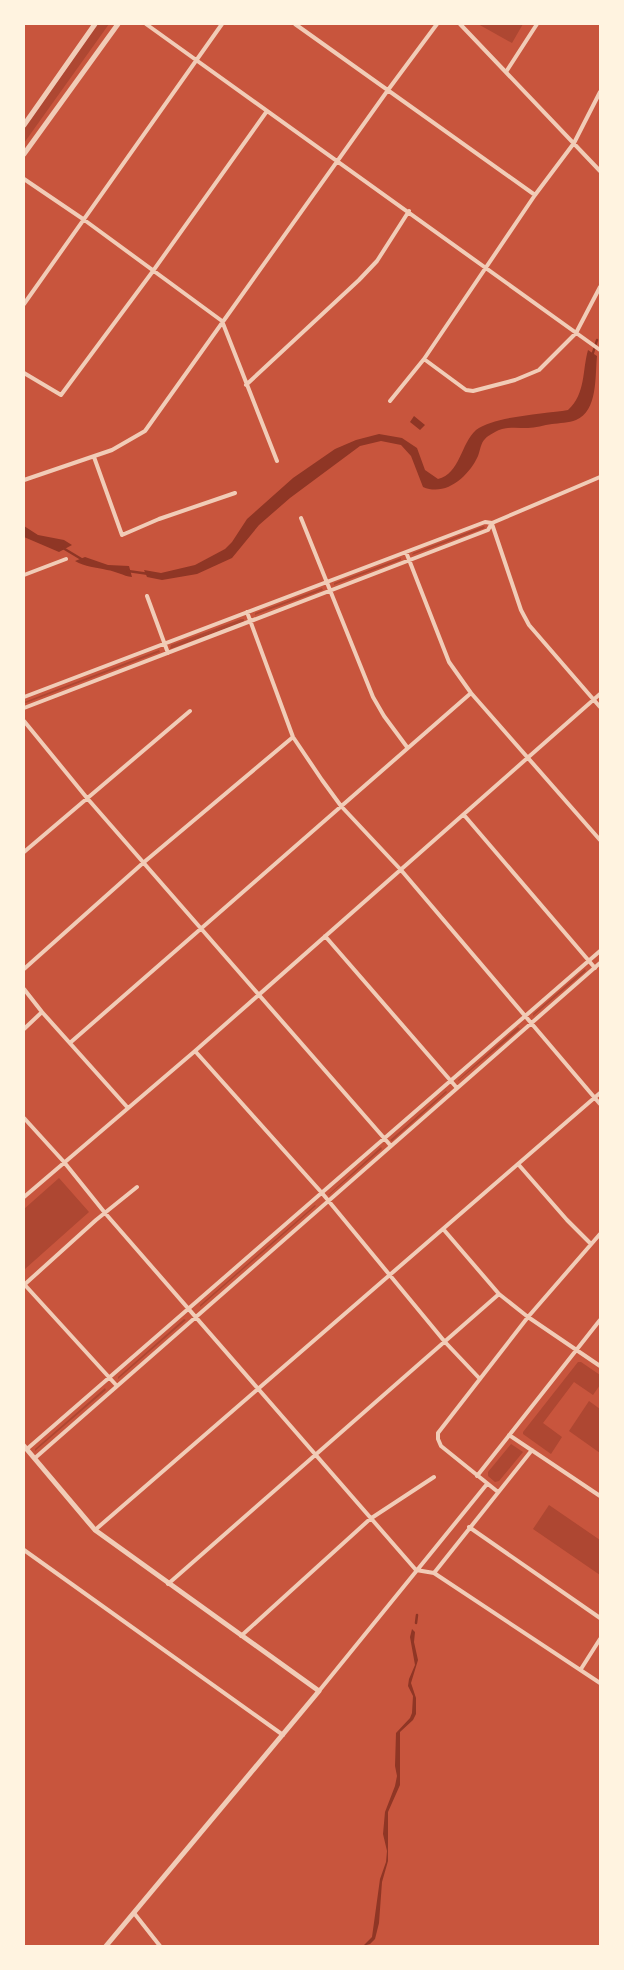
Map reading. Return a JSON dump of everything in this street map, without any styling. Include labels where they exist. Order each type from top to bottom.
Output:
[{"type":"street","points":[[24,125],[95,24]]},
{"type":"street","points":[[24,154],[118,24]]},
{"type":"street","points":[[146,24],[337,162],[409,211],[600,350]]},
{"type":"street","points":[[24,304],[222,24]]},
{"type":"street","points":[[295,24],[535,195]]},
{"type":"street","points":[[24,480],[112,450],[144,431],[160,411],[222,321],[437,24]]},
{"type":"street","points":[[460,24],[600,171]]},
{"type":"street","points":[[506,72],[537,24]]},
{"type":"street","points":[[390,401],[424,358],[535,195],[574,143],[600,92]]},
{"type":"street","points":[[24,373],[61,395],[153,271],[267,111]]},
{"type":"street","points":[[24,179],[83,219],[222,321],[277,461]]},
{"type":"street","points":[[246,384],[359,280],[377,261],[409,211]]},
{"type":"street","points":[[424,358],[466,390],[473,391],[515,380],[539,370],[576,333],[600,287]]},
{"type":"street","points":[[94,457],[122,535],[159,519],[235,493]]},
{"type":"street","points":[[24,697],[485,522],[492,523],[600,477]]},
{"type":"street","points":[[301,518],[373,697],[384,716],[407,747]]},
{"type":"street","points":[[24,708],[410,561],[488,530],[492,523]]},
{"type":"street","points":[[492,523],[521,610],[529,625],[600,707]]},
{"type":"street","points":[[406,552],[449,662],[470,693],[600,840]]},
{"type":"street","points":[[24,575],[66,559]]},
{"type":"street","points":[[147,596],[168,653]]},
{"type":"street","points":[[247,612],[293,738],[341,806],[401,870],[600,1104]]},
{"type":"street","points":[[71,1042],[470,693]]},
{"type":"street","points":[[24,1198],[64,1162],[195,1051],[600,694]]},
{"type":"street","points":[[24,852],[190,711]]},
{"type":"street","points":[[24,721],[143,863],[391,1146]]},
{"type":"street","points":[[24,969],[143,863],[293,738]]},
{"type":"street","points":[[464,815],[595,968]]},
{"type":"street","points":[[325,936],[457,1088]]},
{"type":"street","points":[[319,1691],[168,1584],[95,1530],[25,1447],[189,1309],[600,951]]},
{"type":"street","points":[[35,1458],[600,963]]},
{"type":"street","points":[[24,989],[42,1012],[71,1042],[128,1108]]},
{"type":"street","points":[[24,1029],[42,1012]]},
{"type":"street","points":[[195,1051],[329,1200],[445,1342],[480,1379]]},
{"type":"street","points":[[95,1530],[258,1391],[600,1093]]},
{"type":"street","points":[[24,1118],[64,1162],[105,1213],[196,1317],[258,1391],[416,1570],[434,1573],[600,1683]]},
{"type":"street","points":[[518,1164],[567,1220],[591,1244]]},
{"type":"street","points":[[117,1386],[24,1284],[137,1187]]},
{"type":"street","points":[[444,1230],[499,1294],[528,1317],[600,1366]]},
{"type":"street","points":[[498,1492],[441,1446],[438,1439],[442,1428],[528,1317],[599,1236]]},
{"type":"street","points":[[168,1584],[499,1294]]},
{"type":"street","points":[[477,1476],[600,1320]]},
{"type":"street","points":[[509,1435],[600,1496]]},
{"type":"street","points":[[434,1573],[469,1527],[532,1450]]},
{"type":"street","points":[[241,1636],[370,1519],[434,1477]]},
{"type":"street","points":[[106,1946],[283,1735],[487,1484]]},
{"type":"street","points":[[469,1527],[600,1618]]},
{"type":"street","points":[[24,1550],[283,1735]]},
{"type":"street","points":[[581,1669],[600,1639]]},
{"type":"street","points":[[134,1913],[160,1946]]},
{"type":"shaded area","points":[[98,24],[109,24],[24,143],[24,129]]},
{"type":"shaded area","points":[[478,24],[523,24],[512,43]]},
{"type":"shaded area","points":[[588,350],[597,356],[595,383],[592,401],[583,415],[576,420],[567,422],[531,428],[511,428],[499,430],[484,440],[478,456],[469,471],[456,483],[440,489],[423,487],[411,456],[401,445],[381,441],[360,446],[290,498],[259,525],[232,558],[197,574],[162,580],[147,577],[144,570],[161,573],[195,565],[225,549],[232,542],[247,519],[293,478],[335,449],[356,440],[379,434],[402,438],[417,448],[425,470],[438,479],[445,476],[456,465],[471,436],[476,430],[484,425],[520,416],[568,410],[574,403],[581,389]]},
{"type":"shaded area","points":[[414,416],[425,425],[420,430],[410,422]]},
{"type":"shaded area","points":[[24,526],[38,535],[64,540],[72,545],[59,552],[24,537]]},
{"type":"shaded area","points":[[484,526],[485,528],[412,555],[413,553]]},
{"type":"shaded area","points":[[85,557],[108,565],[129,566],[132,577],[87,566],[75,561]]},
{"type":"shaded area","points":[[401,558],[401,560],[334,585],[334,583]]},
{"type":"shaded area","points":[[322,588],[323,590],[255,615],[255,613]]},
{"type":"shaded area","points":[[244,619],[244,622],[170,649],[171,645]]},
{"type":"shaded area","points":[[159,650],[160,652],[26,703],[24,702]]},
{"type":"shaded area","points":[[585,969],[586,971],[533,1016],[533,1014]]},
{"type":"shaded area","points":[[518,1027],[520,1029],[458,1081],[458,1080]]},
{"type":"shaded area","points":[[446,1091],[447,1092],[392,1141],[390,1140]]},
{"type":"shaded area","points":[[381,1147],[382,1149],[328,1195]]},
{"type":"shaded area","points":[[59,1178],[89,1212],[25,1269],[24,1209]]},
{"type":"shaded area","points":[[315,1205],[316,1206],[200,1307],[200,1305]]},
{"type":"shaded area","points":[[184,1319],[186,1320],[118,1379],[118,1377]]},
{"type":"shaded area","points":[[578,1362],[581,1362],[600,1375],[600,1385],[593,1395],[574,1382],[543,1423],[562,1437],[551,1454],[523,1434],[523,1432]]},
{"type":"shaded area","points":[[105,1388],[106,1390],[35,1451],[35,1449]]},
{"type":"shaded area","points":[[589,1401],[600,1409],[600,1453],[569,1431]]},
{"type":"shaded area","points":[[511,1444],[523,1452],[499,1481],[495,1482],[488,1476],[488,1472]]},
{"type":"shaded area","points":[[549,1505],[600,1540],[600,1575],[533,1529]]},
{"type":"shaded area","points":[[412,1629],[415,1632],[414,1642],[418,1660],[411,1683],[416,1698],[416,1714],[413,1720],[400,1732],[400,1785],[388,1812],[388,1861],[382,1882],[379,1923],[375,1939],[370,1944],[363,1946],[372,1937],[380,1879],[386,1862],[387,1851],[383,1834],[385,1812],[395,1786],[397,1776],[395,1766],[396,1733],[410,1718],[412,1713],[413,1696],[408,1686],[409,1679],[415,1665],[410,1637]]},
{"type":"waterway","points":[[592,356],[597,340]]},
{"type":"waterway","points":[[63,548],[83,560]]},
{"type":"waterway","points":[[128,571],[149,574]]},
{"type":"waterway","points":[[416,1623],[417,1615]]}]
